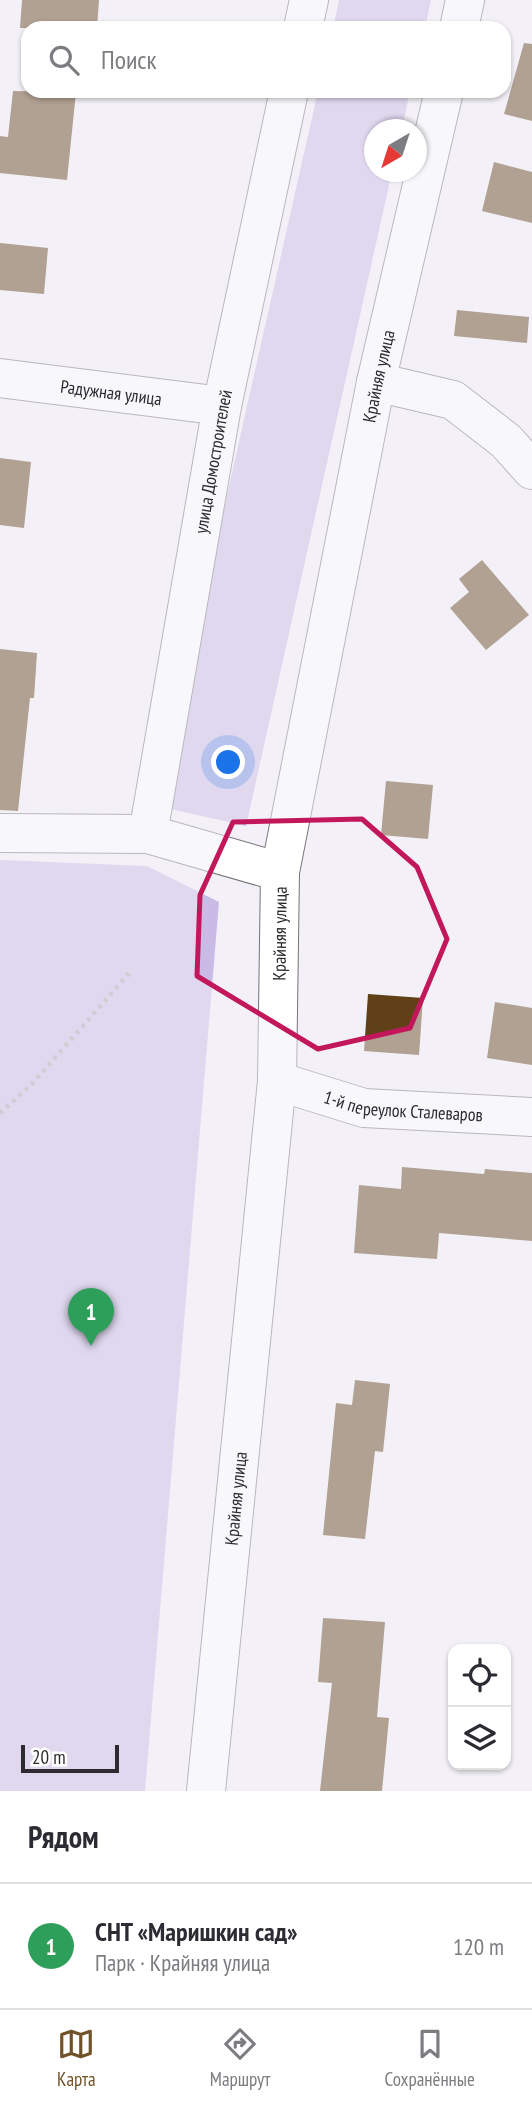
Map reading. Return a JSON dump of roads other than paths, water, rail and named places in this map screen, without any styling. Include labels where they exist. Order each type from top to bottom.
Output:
[{"type":"street","points":[[304,21],[309,0]]},
{"type":"street","points":[[460,21],[465,0]]},
{"type":"street","name":"улица Домостроителей","points":[[148,834],[222,406],[288,98]]},
{"type":"street","name":"Крайняя улица","points":[[206,1791],[277,1081],[279,872],[376,382],[442,98]]},
{"type":"street","name":"Радужная улица","points":[[0,378],[222,406]]},
{"type":"street","points":[[376,382],[453,400],[506,441],[532,470]]},
{"type":"street","points":[[0,834],[148,834],[279,872]]},
{"type":"street","name":"1-й переулок Сталеваров","points":[[277,1081],[364,1108],[532,1117]]},
{"type":"place","name":"СНТ «Маришкин сад»","points":[[91,1346]]}]
